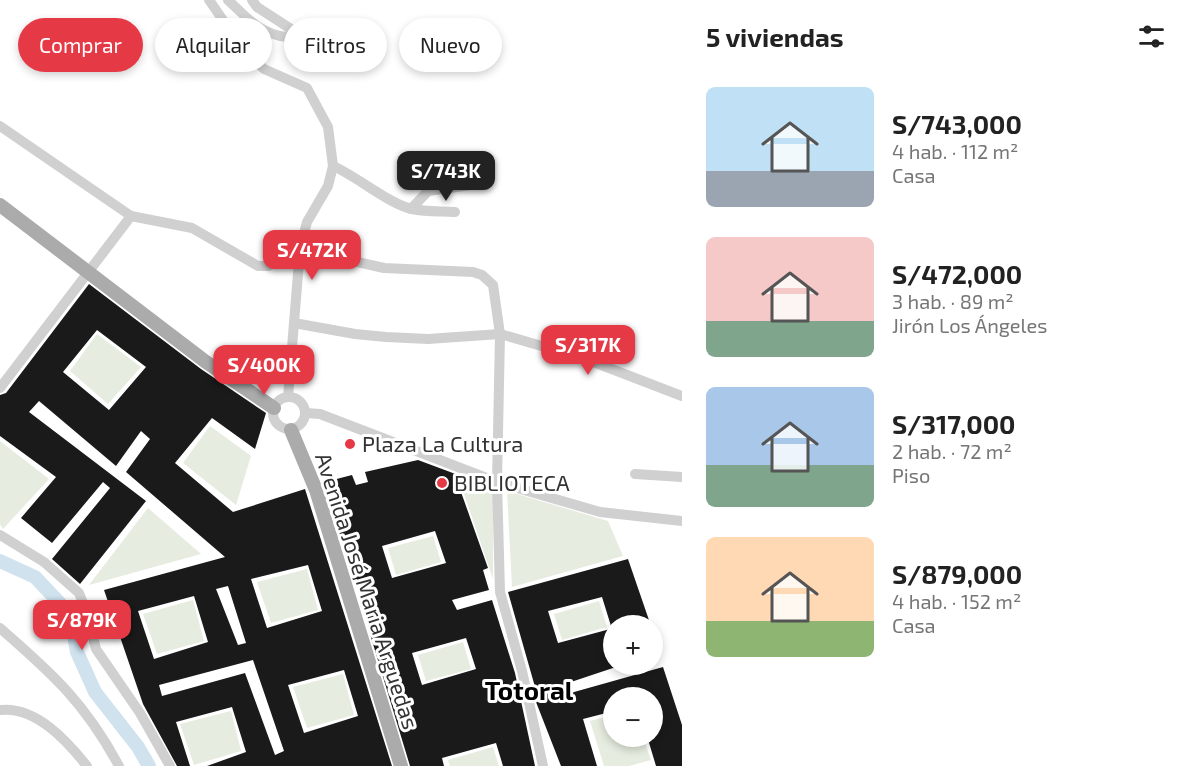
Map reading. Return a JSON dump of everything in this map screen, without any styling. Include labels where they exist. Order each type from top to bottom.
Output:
[{"type":"main road","points":[[0,205],[206,362],[274,408]]},
{"type":"main road","name":"Avenida José Maria Arguedas","points":[[291,430],[316,490],[401,766]]},
{"type":"street","points":[[209,0],[243,49],[264,69],[307,88],[328,127],[333,166],[328,186],[307,222],[300,249],[288,397]]},
{"type":"street","points":[[228,0],[258,28],[277,36],[287,37],[292,34],[291,29],[257,7],[252,0]]},
{"type":"street","points":[[0,126],[131,216],[192,228],[258,266],[268,266],[300,249],[384,268],[473,272],[482,275],[493,285],[500,334],[497,482],[500,592],[522,671],[543,766]]},
{"type":"street","points":[[333,166],[354,175],[411,209],[455,212]]},
{"type":"street","points":[[411,209],[428,191],[477,184]]},
{"type":"street","points":[[0,388],[131,216]]},
{"type":"street","points":[[294,323],[386,337],[428,339],[500,334],[583,358],[682,396]]},
{"type":"street","points":[[288,397],[298,399],[306,413],[300,426],[291,430],[277,424],[274,408],[279,401],[288,397]]},
{"type":"street","points":[[306,413],[320,414],[497,482],[600,512],[682,521]]},
{"type":"street","points":[[635,474],[682,477]]},
{"type":"street","points":[[0,535],[44,562],[78,593],[87,613],[96,649],[140,713],[170,766]]},
{"type":"street","points":[[0,628],[65,686],[93,720],[119,766]]},
{"type":"street","points":[[0,710],[8,709],[27,714],[58,733],[87,766]]},
{"type":"shaded area","points":[[97,334],[141,367],[108,404],[70,371]]},
{"type":"shaded area","points":[[210,426],[251,456],[236,505],[183,463]]},
{"type":"shaded area","points":[[0,441],[49,479],[3,529],[0,524]]},
{"type":"shaded area","points":[[493,483],[493,579],[463,491]]},
{"type":"shaded area","points":[[507,491],[608,521],[623,556],[512,587]]},
{"type":"shaded area","points":[[148,508],[201,554],[89,585]]},
{"type":"shaded area","points":[[433,536],[441,562],[396,575],[388,548]]},
{"type":"shaded area","points":[[307,569],[318,610],[271,623],[257,582]]},
{"type":"shaded area","points":[[193,600],[204,641],[157,654],[143,614]]},
{"type":"shaded area","points":[[599,601],[603,615],[603,628],[562,640],[554,614]]},
{"type":"shaded area","points":[[463,642],[471,669],[426,681],[418,655]]},
{"type":"shaded area","points":[[343,674],[354,715],[307,728],[293,687]]},
{"type":"shaded area","points":[[231,711],[241,751],[194,765],[180,724]]},
{"type":"shaded area","points":[[603,718],[603,747],[646,747],[651,760],[629,766],[604,766],[590,721]]},
{"type":"shaded area","points":[[493,747],[499,766],[450,766],[448,760]]},
{"type":"building","points":[[89,284],[201,369],[266,413],[255,449],[212,418],[175,463],[233,512],[305,489],[392,766],[207,766],[246,752],[232,707],[176,722],[190,766],[177,766],[143,704],[104,590],[225,557],[126,472],[150,439],[141,431],[116,466],[39,401],[29,412],[146,501],[80,584],[52,559],[110,488],[103,482],[52,543],[21,518],[56,477],[0,436],[0,395],[6,393]],"holes":[[[97,330],[146,367],[109,410],[63,372]],[[308,565],[322,611],[267,628],[251,579]],[[228,586],[246,643],[238,645],[216,589]],[[194,596],[208,642],[154,659],[138,611]],[[253,660],[284,751],[275,755],[245,673],[162,696],[159,685]],[[344,670],[358,716],[304,733],[288,685]]]},
{"type":"building","points":[[418,460],[485,485],[461,492],[488,568],[483,570],[489,590],[452,600],[457,610],[492,600],[515,673],[535,766],[503,766],[496,743],[442,758],[444,766],[410,766],[370,634],[372,633],[357,579],[353,580],[352,577],[325,482],[352,475],[356,485],[368,482],[365,472]],"holes":[[[435,531],[446,563],[392,578],[382,546]],[[466,638],[476,669],[422,685],[412,653]]]},
{"type":"building","points":[[628,559],[647,615],[608,615],[602,597],[548,611],[558,643],[603,631],[603,671],[565,684],[567,694],[635,675],[663,675],[663,667],[682,725],[682,766],[656,766],[650,747],[663,747],[663,687],[603,687],[603,714],[583,719],[597,766],[561,766],[536,702],[539,701],[508,592]]},
{"type":"waterway","points":[[0,561],[35,577],[70,614],[77,652],[95,692],[138,747],[149,766]]},
{"type":"place","name":"Plaza La Cultura","points":[[350,444]]},
{"type":"place","name":"BIBLIOTECA","points":[[442,483]]},
{"type":"district","name":"Totoral","points":[[529,691]]}]
